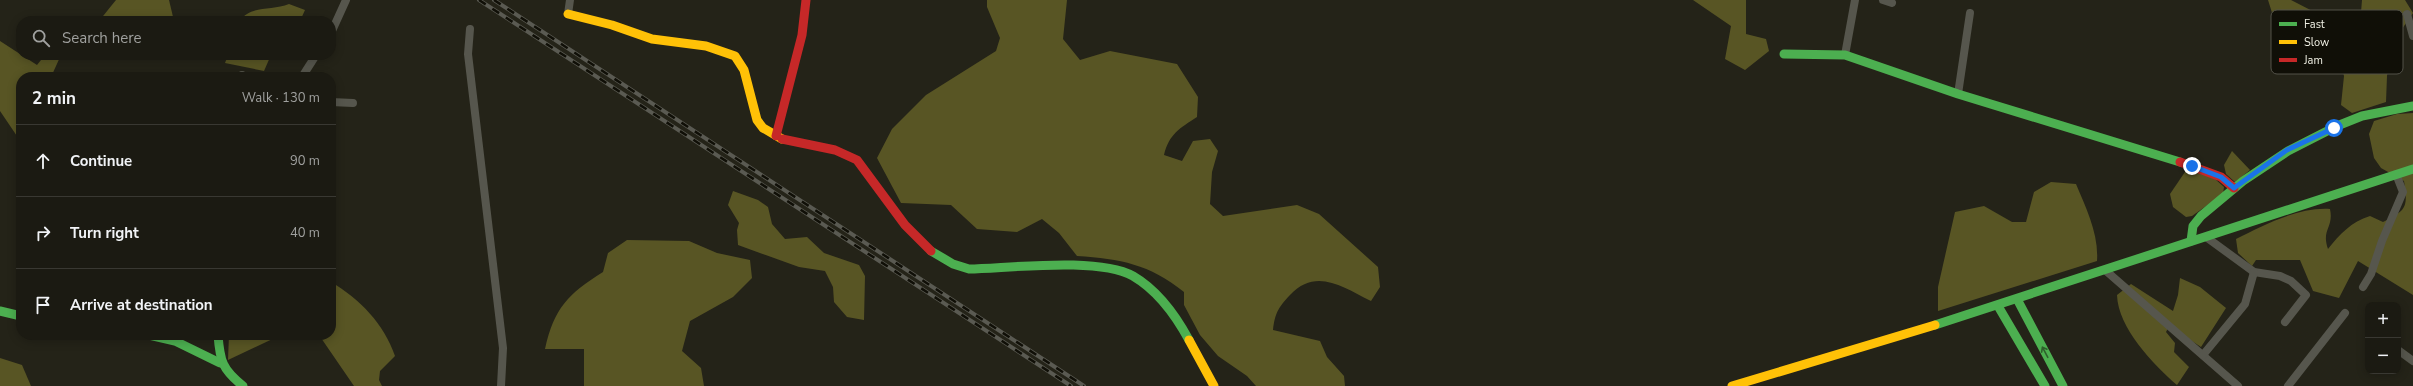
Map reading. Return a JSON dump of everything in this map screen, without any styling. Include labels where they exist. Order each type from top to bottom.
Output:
[{"type":"main road","points":[[776,136],[802,35],[806,0]]},
{"type":"main road","points":[[568,14],[613,25],[652,39],[708,48],[735,56],[744,70],[748,98],[756,118],[763,128],[776,136],[807,145],[842,151],[857,160],[908,230],[935,256],[954,266],[968,269],[1096,266],[1118,269],[1134,278],[1158,297],[1189,340],[1214,386]]},
{"type":"main road","points":[[1784,54],[1845,55],[1958,94],[2192,166],[2221,177],[2234,188]]},
{"type":"main road","points":[[2191,242],[2190,230],[2194,222],[2234,188],[2287,150],[2334,128],[2390,108],[2413,106]]},
{"type":"main road","points":[[1732,386],[1998,306],[2413,169]]},
{"type":"main road","points":[[2017,299],[2063,386]]},
{"type":"main road","points":[[1998,306],[2045,386]]},
{"type":"main road","points":[[0,311],[16,315]]},
{"type":"main road","points":[[170,340],[220,363]]},
{"type":"main road","points":[[218,340],[220,363],[224,371],[242,386]]},
{"type":"street","points":[[336,22],[346,0]]},
{"type":"street","points":[[568,14],[570,0]]},
{"type":"street","points":[[1845,55],[1855,0]]},
{"type":"street","points":[[1883,0],[1892,2]]},
{"type":"street","points":[[1958,94],[1970,13]]},
{"type":"street","points":[[2407,14],[2413,36]]},
{"type":"street","points":[[470,29],[470,68],[503,348],[501,386]]},
{"type":"street","points":[[305,72],[313,60]]},
{"type":"street","points":[[336,102],[353,104]]},
{"type":"street","points":[[2363,287],[2372,274],[2382,241],[2403,192],[2396,174]]},
{"type":"street","points":[[2206,237],[2254,272],[2280,276],[2290,281],[2306,295],[2285,322]]},
{"type":"street","points":[[2105,270],[2238,386]]},
{"type":"street","points":[[2203,356],[2245,304],[2254,272]]},
{"type":"street","points":[[2288,386],[2345,313]]},
{"type":"street","points":[[2401,352],[2413,361]]},
{"type":"shaded area","points":[[116,0],[169,0],[173,16],[103,16]]},
{"type":"shaded area","points":[[987,0],[1067,0],[1063,39],[1080,60],[1110,51],[1177,64],[1198,97],[1197,117],[1176,132],[1169,142],[1164,155],[1182,161],[1193,141],[1210,139],[1218,151],[1212,172],[1210,204],[1223,216],[1297,205],[1319,214],[1378,267],[1380,287],[1371,301],[1330,282],[1310,282],[1300,287],[1290,295],[1280,307],[1276,315],[1273,330],[1320,341],[1327,357],[1344,376],[1345,386],[1256,386],[1247,376],[1218,356],[1200,335],[1184,305],[1184,292],[1159,275],[1146,269],[1121,261],[1077,256],[1059,233],[1042,219],[1017,232],[977,229],[951,205],[901,203],[877,158],[892,129],[926,95],[996,51],[1000,38],[987,7]]},
{"type":"shaded area","points":[[1693,0],[1746,0],[1746,34],[1766,39],[1769,51],[1745,70],[1725,59],[1731,26]]},
{"type":"shaded area","points":[[2268,0],[2291,0],[2310,10],[2271,10]]},
{"type":"shaded area","points":[[2362,0],[2405,0],[2413,13],[2403,28],[2403,10],[2361,10]]},
{"type":"shaded area","points":[[289,4],[305,10],[302,16],[244,16],[255,10]]},
{"type":"shaded area","points":[[0,41],[16,51],[16,60],[29,60],[37,65],[41,60],[59,60],[53,72],[16,72],[16,135],[0,111]]},
{"type":"shaded area","points":[[226,60],[269,60],[264,71],[225,63]]},
{"type":"shaded area","points":[[2343,74],[2387,74],[2386,102],[2352,113],[2341,105]]},
{"type":"shaded area","points":[[2413,113],[2413,295],[2358,261],[2339,298],[2313,291],[2300,260],[2256,260],[2252,266],[2238,253],[2236,239],[2258,228],[2294,214],[2318,209],[2330,209],[2331,215],[2326,237],[2328,249],[2342,234],[2357,222],[2370,216],[2383,222],[2401,211],[2404,207],[2406,197],[2404,181],[2381,168],[2374,158],[2369,134],[2374,121],[2397,114]]},
{"type":"shaded area","points":[[2232,151],[2250,170],[2235,182],[2226,174],[2224,165]]},
{"type":"shaded area","points":[[2187,169],[2215,179],[2224,187],[2223,194],[2192,216],[2186,217],[2173,207],[2170,194]]},
{"type":"shaded area","points":[[2051,182],[2076,184],[2094,231],[2097,261],[1938,311],[1938,287],[1955,212],[1984,206],[2012,222],[2026,222],[2034,192]]},
{"type":"shaded area","points":[[733,191],[758,200],[768,207],[772,224],[785,239],[807,237],[824,253],[859,265],[865,276],[864,320],[847,317],[834,302],[833,287],[825,271],[799,267],[738,245],[737,230],[739,223],[728,205]]},
{"type":"shaded area","points":[[627,240],[689,241],[717,253],[750,260],[752,278],[733,297],[690,321],[682,351],[701,368],[704,386],[584,386],[584,349],[545,349],[553,323],[564,303],[580,288],[603,272],[608,253]]},
{"type":"shaded area","points":[[2180,278],[2200,287],[2226,308],[2201,347],[2169,326],[2166,332],[2175,343],[2174,352],[2189,367],[2177,385],[2148,356],[2130,332],[2123,320],[2117,295],[2131,284],[2173,311],[2178,295]]},
{"type":"shaded area","points":[[336,285],[352,296],[370,313],[384,333],[395,356],[380,371],[379,380],[382,386],[354,386],[322,340],[336,340]]},
{"type":"shaded area","points":[[229,340],[270,340],[228,360]]},
{"type":"shaded area","points":[[0,358],[22,365],[31,386],[0,386]]},
{"type":"railway","points":[[479,0],[1071,386]]},
{"type":"railway","points":[[494,0],[1084,386]]},
{"type":"traffic: fast","points":[[1784,54],[1845,55],[1958,94],[2180,162]]},
{"type":"traffic: fast","points":[[2191,241],[2193,226],[2201,216],[2243,181],[2288,151],[2337,126],[2362,116],[2413,106]]},
{"type":"traffic: fast","points":[[1935,325],[2413,169]]},
{"type":"traffic: fast","points":[[931,251],[953,264],[969,269],[1077,265],[1118,270],[1133,276],[1158,296],[1172,313],[1189,340]]},
{"type":"traffic: fast","points":[[2017,299],[2063,386]]},
{"type":"traffic: fast","points":[[1998,306],[2045,386]]},
{"type":"traffic: fast","points":[[0,311],[16,315]]},
{"type":"traffic: fast","points":[[171,340],[220,363]]},
{"type":"traffic: fast","points":[[219,340],[223,364],[231,375],[243,386]]},
{"type":"traffic: slow","points":[[568,14],[612,25],[652,39],[706,46],[735,56],[744,70],[757,120],[763,128],[782,139]]},
{"type":"traffic: slow","points":[[1732,386],[1935,325]]},
{"type":"traffic: slow","points":[[1189,340],[1214,386]]},
{"type":"traffic: jam","points":[[776,136],[802,35],[806,0]]},
{"type":"traffic: jam","points":[[782,139],[835,150],[857,160],[905,225],[931,251]]},
{"type":"traffic: jam","points":[[2180,162],[2221,177],[2234,188]]},
{"type":"route","points":[[2192,166],[2221,177],[2234,188],[2287,150],[2334,128]]}]
